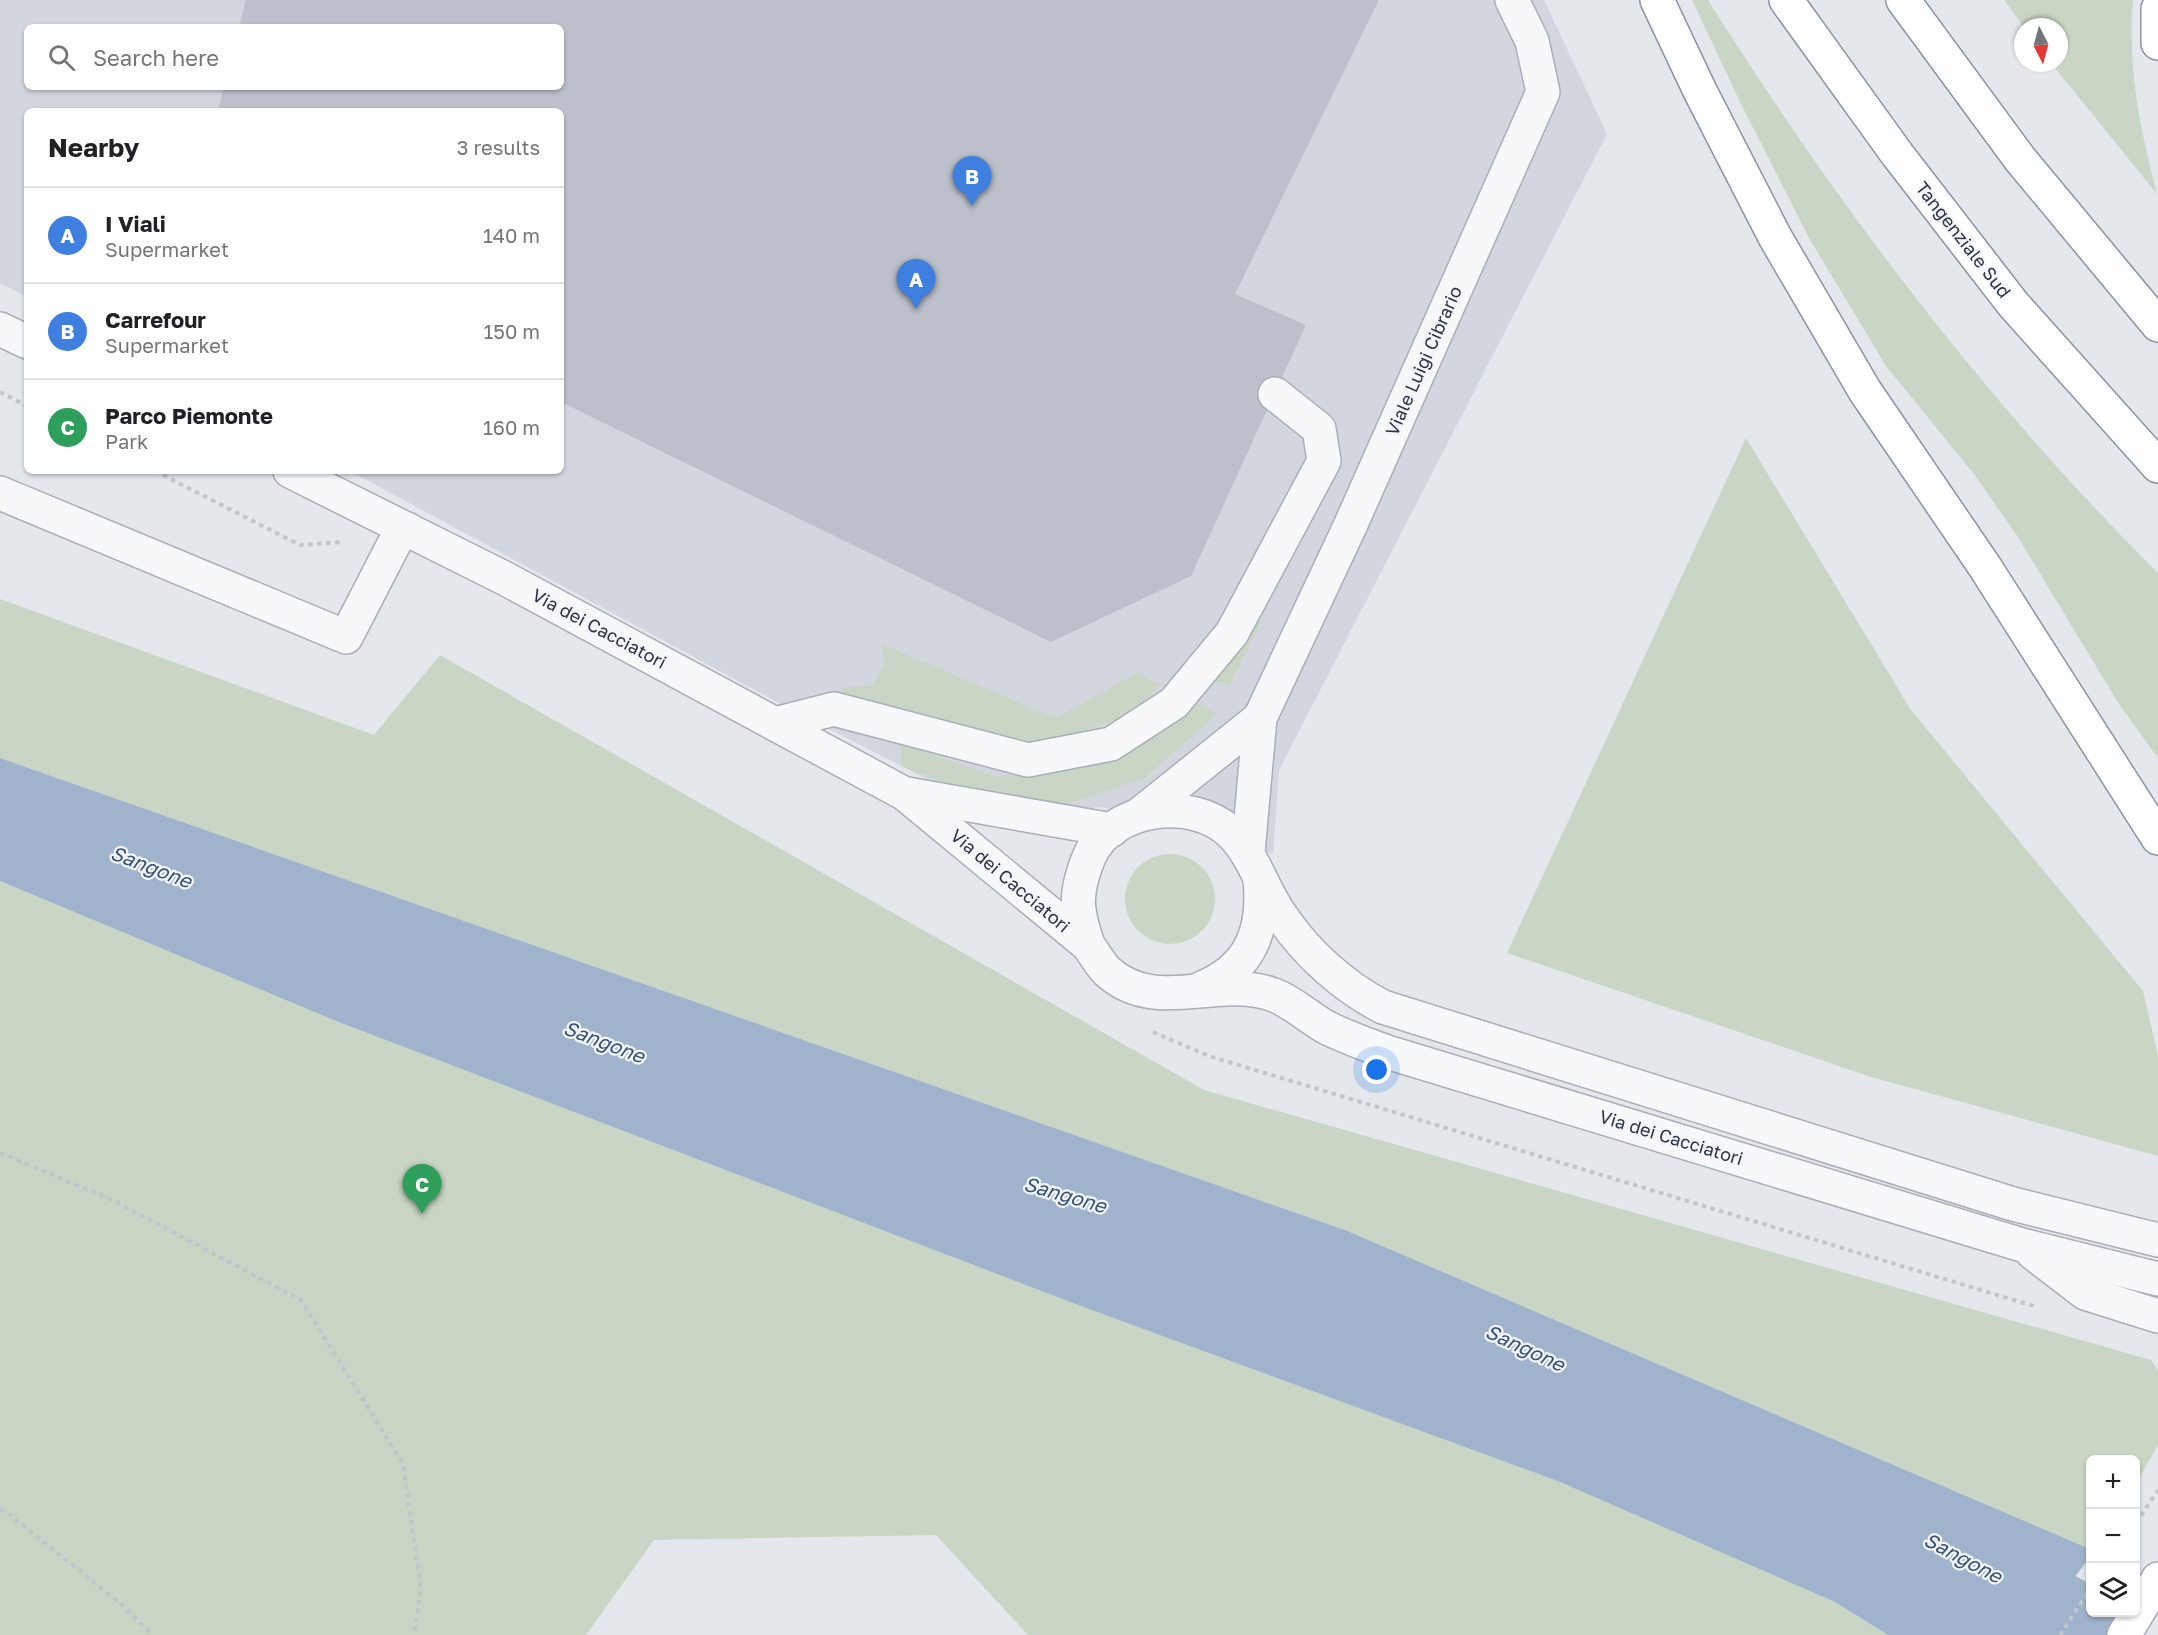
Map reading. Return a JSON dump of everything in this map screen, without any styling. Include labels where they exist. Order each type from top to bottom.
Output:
[{"type":"main road","points":[[1657,0],[1700,91],[1775,237],[1865,391],[1985,567],[2158,838]]},
{"type":"main road","name":"Tangenziale Sud","points":[[1786,0],[1897,154],[2013,304],[2158,466]]},
{"type":"main road","points":[[1903,0],[2020,159],[2158,326]]},
{"type":"main road","points":[[2158,9],[2158,43]]},
{"type":"main road","points":[[2132,1622],[2158,1579]]},
{"type":"street","name":"Viale Luigi Cibrario","points":[[1260,717],[1356,513],[1543,92],[1532,41],[1512,0]]},
{"type":"street","points":[[0,329],[24,341]]},
{"type":"street","points":[[775,724],[834,709],[1028,760],[1111,744],[1165,709],[1174,703],[1232,633],[1324,462],[1319,429],[1275,394]]},
{"type":"street","name":"Via dei Cacciatori","points":[[295,474],[401,534],[506,579],[905,794],[1088,945],[1107,971],[1134,988],[1163,994],[1231,986],[1252,988],[1275,995],[1325,1026],[1387,1052],[2022,1245],[2158,1279]]},
{"type":"street","points":[[0,493],[346,637],[401,534]]},
{"type":"street","points":[[1140,814],[1260,717]]},
{"type":"street","points":[[1254,865],[1260,717]]},
{"type":"street","name":"Via dei Cacciatori","points":[[905,794],[1112,830]]},
{"type":"street","name":"Via dei Cacciatori","points":[[1088,945],[1078,915],[1079,884],[1090,854],[1112,830],[1140,814],[1171,809],[1203,815],[1228,830],[1254,865],[1281,917],[1310,950],[1362,996],[1383,1007],[2013,1204],[2158,1240]]},
{"type":"street","name":"Via dei Cacciatori","points":[[1192,992],[1219,981],[1242,962],[1256,936],[1263,907],[1254,865]]},
{"type":"street","points":[[2022,1245],[2085,1293],[2158,1316]]},
{"type":"path","points":[[0,392],[24,404]]},
{"type":"path","points":[[161,474],[300,545],[401,534]]},
{"type":"path","points":[[0,1153],[110,1199],[301,1300],[403,1464],[422,1589],[414,1635]]},
{"type":"path","points":[[2140,1517],[2158,1491]]},
{"type":"path","points":[[0,1510],[5,1511],[121,1604],[152,1635]]},
{"type":"path","points":[[2060,1635],[2086,1596]]},
{"type":"shaded area","points":[[0,0],[1544,0],[1607,134],[1279,770],[1273,854],[1101,807],[1007,817],[944,788],[779,703],[356,474],[564,474],[564,108],[24,108],[24,295],[0,283]]},
{"type":"green space","points":[[1692,0],[1708,0],[1757,76],[1862,226],[1974,371],[2033,440],[2158,573],[2158,758],[2119,704],[2016,534],[1974,474],[1886,366],[1809,238],[1741,104]]},
{"type":"green space","points":[[2004,0],[2133,0],[2133,74],[2145,146],[2157,194],[2058,72],[2068,72],[2068,18],[2017,18]]},
{"type":"green space","points":[[1746,438],[1911,710],[2143,991],[2158,1056],[2158,1156],[1871,1077],[1507,953]]},
{"type":"green space","points":[[0,599],[374,735],[440,655],[1204,1090],[2151,1360],[2158,1371],[2158,1445],[2140,1476],[2140,1455],[2086,1455],[2086,1547],[1345,1230],[0,758]]},
{"type":"green space","points":[[1263,618],[1229,686],[1210,679]]},
{"type":"green space","points":[[882,644],[1055,718],[1139,672],[1160,685],[1131,714],[1059,741],[993,741],[922,713],[844,696],[842,688],[872,685],[884,666]]},
{"type":"green space","points":[[1195,702],[1217,714],[1145,778],[1058,807],[996,801],[901,766],[901,744],[996,776],[1068,771],[1150,740]]},
{"type":"green space","points":[[1170,854],[1187,857],[1202,867],[1212,882],[1215,899],[1212,916],[1202,931],[1187,941],[1170,944],[1153,941],[1138,931],[1128,916],[1125,899],[1128,882],[1138,867],[1153,857]]},
{"type":"green space","points":[[0,881],[336,1021],[1078,1305],[1560,1482],[1835,1602],[1888,1635],[1028,1635],[936,1535],[654,1540],[586,1635],[0,1635]]},
{"type":"water","points":[[0,758],[1345,1230],[2086,1547],[2086,1562],[2030,1635],[1888,1635],[1835,1602],[1560,1482],[1078,1305],[336,1021],[0,881]]},
{"type":"building","points":[[246,0],[1377,0],[1378,2],[1235,294],[1306,325],[1191,576],[1051,642],[564,403],[564,108],[219,108],[223,90],[564,90],[564,24],[240,24]]},
{"type":"waterway","name":"Sangone","points":[[1961,1557],[2106,1635]]},
{"type":"place","name":"Carrefour","points":[[972,206]]},
{"type":"place","name":"I Viali","points":[[916,309]]},
{"type":"place","name":"Parco Piemonte","points":[[422,1214]]}]
